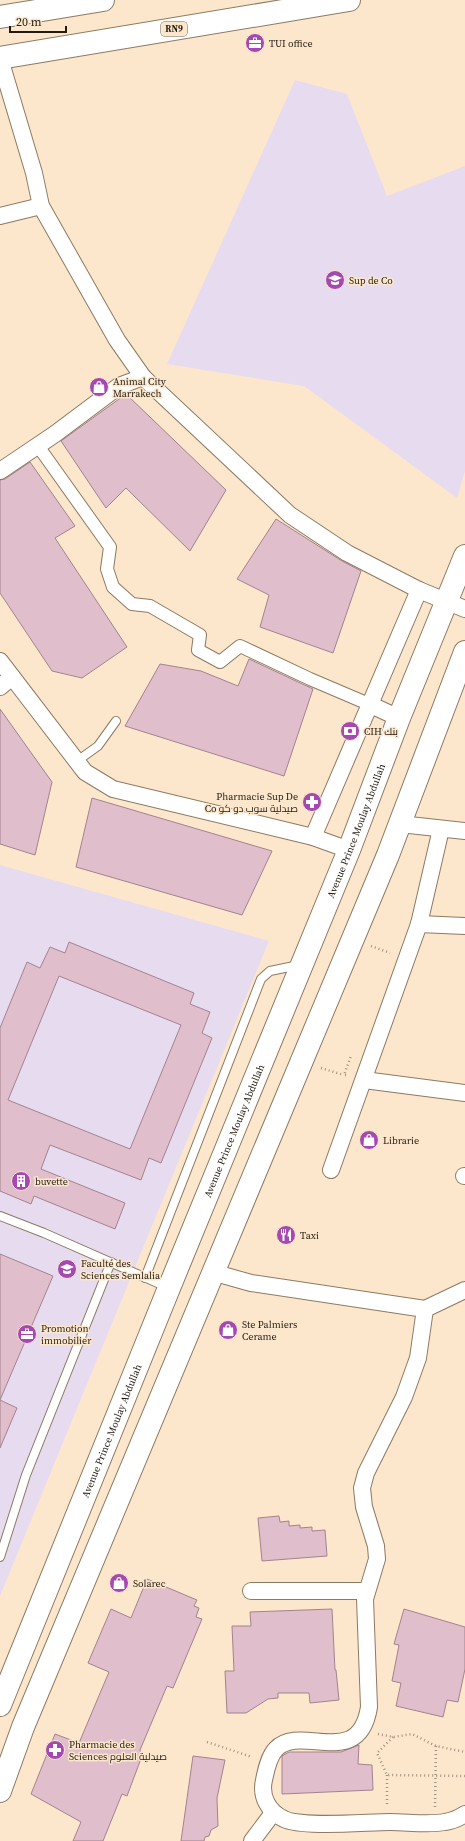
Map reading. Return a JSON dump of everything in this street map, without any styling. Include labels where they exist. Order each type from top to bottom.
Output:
[{"type":"main road","points":[[0,17],[103,0]]},
{"type":"main road","name":"RN9","points":[[0,58],[349,0]]},
{"type":"main road","name":"Avenue Prince Moulay Abdullah","points":[[0,1705],[349,850],[400,718],[456,606],[465,556]]},
{"type":"main road","points":[[0,1791],[23,1727],[400,824],[465,652]]},
{"type":"street","points":[[0,58],[34,174],[41,206],[118,340],[143,377],[290,515],[347,553],[419,590],[456,606]]},
{"type":"street","points":[[0,216],[41,206]]},
{"type":"street","points":[[0,471],[38,446],[119,386],[143,377]]},
{"type":"street","points":[[38,446],[110,547],[108,569],[113,587],[132,604],[150,606],[200,634],[198,650],[220,662],[240,646],[400,718]]},
{"type":"street","points":[[313,837],[371,705],[419,590]]},
{"type":"street","points":[[0,661],[6,682],[77,760],[85,772],[113,789],[313,837],[349,850]]},
{"type":"street","points":[[400,824],[465,831]]},
{"type":"street","points":[[331,1170],[419,924],[441,829]]},
{"type":"street","points":[[419,924],[465,926]]},
{"type":"street","points":[[364,1080],[465,1093]]},
{"type":"street","points":[[212,1272],[251,1283],[425,1309],[465,1290]]},
{"type":"street","points":[[425,1309],[418,1358],[404,1397],[366,1473],[362,1488],[364,1507],[376,1546],[377,1560],[365,1599],[369,1707],[367,1722],[362,1731],[341,1742],[287,1743],[277,1748],[271,1755],[263,1781],[266,1802],[273,1813],[286,1820],[316,1823],[445,1822],[465,1814]]},
{"type":"street","points":[[251,1591],[367,1591]]},
{"type":"street","points":[[252,1841],[273,1813]]},
{"type":"lane","points":[[77,760],[98,746],[116,720]]},
{"type":"lane","points":[[145,1278],[261,979],[270,971],[302,964]]},
{"type":"lane","points":[[0,1216],[44,1233],[169,1288]]},
{"type":"lane","points":[[0,1557],[26,1476],[111,1262]]},
{"type":"path","points":[[362,1731],[393,1737],[412,1734],[436,1746],[465,1752]]},
{"type":"path","points":[[387,1822],[387,1775],[377,1753],[393,1737]]},
{"type":"path","points":[[207,1742],[269,1762]]},
{"type":"path","points":[[435,1822],[436,1746]]},
{"type":"path","points":[[387,1775],[465,1776]]},
{"type":"shaded area","name":"Sup de Co","points":[[295,80],[347,94],[387,196],[465,166],[465,471],[457,498],[304,386],[167,364]]},
{"type":"shaded area","name":"Faculté des Sciences Semlalia","points":[[0,865],[269,941],[0,1596]]},
{"type":"building","points":[[126,394],[226,490],[190,551],[126,488],[106,508],[61,441]]},
{"type":"building","points":[[30,462],[75,526],[55,538],[127,647],[82,678],[52,671],[0,593],[0,480],[5,479]]},
{"type":"building","points":[[276,519],[342,561],[361,571],[333,653],[260,627],[269,595],[237,579]]},
{"type":"building","points":[[249,659],[313,689],[284,776],[125,726],[160,664],[201,671],[238,686]]},
{"type":"building","points":[[0,709],[52,782],[35,855],[0,844]]},
{"type":"building","points":[[92,798],[272,851],[242,915],[76,867]]},
{"type":"building","points":[[69,942],[194,993],[190,1004],[210,1012],[202,1033],[212,1038],[161,1163],[149,1158],[141,1180],[50,1145],[41,1169],[125,1203],[115,1229],[34,1196],[31,1204],[0,1191],[0,1028],[27,962],[40,968],[50,947],[65,953]],"holes":[[[59,976],[181,1025],[130,1149],[8,1100]]]},
{"type":"building","points":[[0,1254],[53,1276],[0,1400]]},
{"type":"building","points":[[0,1400],[17,1408],[0,1448]]},
{"type":"building","points":[[279,1516],[280,1522],[289,1521],[289,1526],[300,1525],[300,1528],[312,1527],[312,1531],[325,1530],[327,1556],[262,1561],[258,1518]]},
{"type":"building","points":[[147,1579],[197,1600],[194,1606],[199,1608],[196,1617],[202,1619],[173,1688],[167,1686],[140,1750],[142,1756],[127,1796],[122,1794],[103,1841],[73,1841],[81,1822],[31,1794],[55,1734],[79,1743],[109,1672],[88,1663],[111,1609],[131,1618]]},
{"type":"building","points":[[332,1609],[335,1670],[339,1700],[310,1703],[309,1693],[278,1693],[278,1698],[268,1699],[246,1713],[227,1713],[225,1671],[234,1671],[232,1626],[251,1626],[250,1612]]},
{"type":"building","points":[[404,1609],[465,1627],[465,1669],[458,1702],[447,1700],[443,1717],[396,1706],[401,1683],[392,1681],[399,1645],[394,1644]]},
{"type":"building","points":[[359,1745],[358,1764],[372,1765],[373,1790],[282,1794],[282,1756],[289,1752],[341,1752]]},
{"type":"building","points":[[193,1756],[225,1760],[217,1798],[218,1826],[211,1830],[209,1836],[205,1837],[204,1841],[181,1841]]},
{"type":"place","name":"TUI office","points":[[255,43]]},
{"type":"place","name":"Sup de Co","points":[[335,280]]},
{"type":"place","name":"Animal City Marrakech","points":[[99,387]]},
{"type":"place","name":"CIH بنك","points":[[350,731]]},
{"type":"place","name":"Pharmacie Sup De Co صيدلية سوب دو كو","points":[[312,802]]},
{"type":"place","name":"Librarie","points":[[369,1140]]},
{"type":"place","name":"buvette","points":[[21,1181]]},
{"type":"place","name":"Taxi","points":[[286,1235]]},
{"type":"place","name":"Faculté des Sciences Semlalia","points":[[67,1269]]},
{"type":"place","name":"Ste Palmiers Cerame","points":[[228,1330]]},
{"type":"place","name":"Promotion immobilier","points":[[27,1334]]},
{"type":"place","name":"Solarec","points":[[119,1583]]},
{"type":"place","name":"Pharmacie des Sciences صيدلية العلوم","points":[[55,1750]]}]
